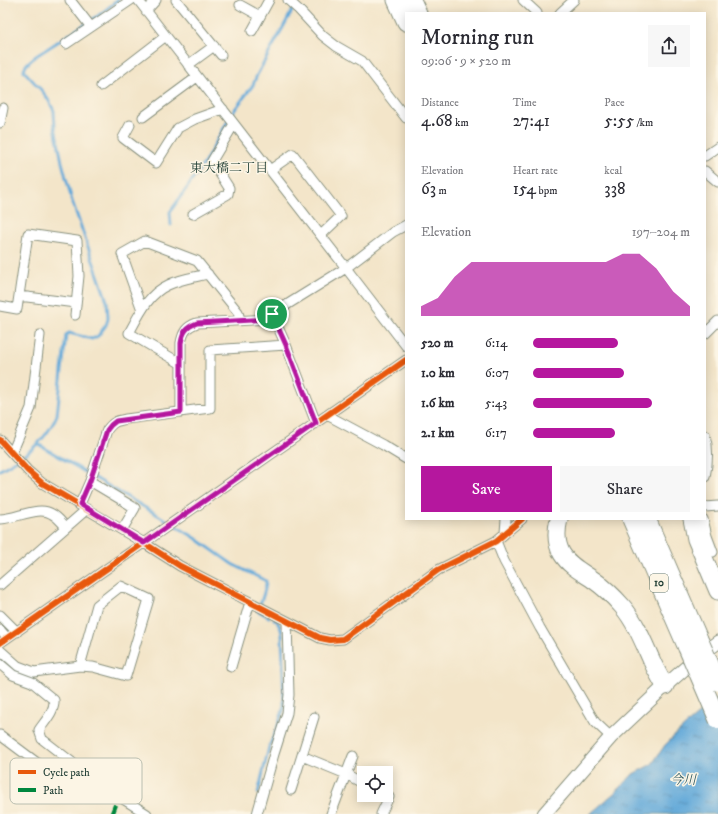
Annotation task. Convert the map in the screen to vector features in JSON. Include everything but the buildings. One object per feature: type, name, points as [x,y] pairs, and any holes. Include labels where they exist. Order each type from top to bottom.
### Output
[{"type":"highway","points":[[396,0],[405,20]]},
{"type":"highway","points":[[412,0],[418,12]]},
{"type":"highway","points":[[559,520],[557,541],[563,556],[568,562],[607,590],[623,607],[633,621],[651,661],[665,686]]},
{"type":"highway","name":"10","points":[[632,520],[693,643],[718,682]]},
{"type":"highway","name":"10","points":[[647,520],[693,643],[718,720]]},
{"type":"highway","points":[[692,520],[696,539],[718,591]]},
{"type":"street","points":[[70,0],[91,27]]},
{"type":"street","points":[[66,44],[131,0]]},
{"type":"street","points":[[138,0],[405,345]]},
{"type":"street","points":[[146,11],[156,0]]},
{"type":"street","points":[[176,0],[221,55]]},
{"type":"street","points":[[252,31],[269,0]]},
{"type":"street","points":[[288,0],[323,36],[336,46],[362,61],[405,117]]},
{"type":"street","points":[[523,0],[537,12]]},
{"type":"street","points":[[561,12],[574,0]]},
{"type":"street","points":[[240,5],[260,16]]},
{"type":"street","points":[[101,86],[166,36]]},
{"type":"street","points":[[188,65],[214,46]]},
{"type":"street","points":[[143,117],[197,77]]},
{"type":"street","points":[[0,123],[3,108]]},
{"type":"street","points":[[130,124],[123,138],[156,163],[178,128],[195,119],[223,109]]},
{"type":"street","points":[[193,214],[228,194],[229,188],[212,161],[234,124]]},
{"type":"street","points":[[706,155],[718,147]]},
{"type":"street","points":[[270,170],[293,154],[341,216],[321,235]]},
{"type":"street","points":[[706,172],[718,182]]},
{"type":"street","points":[[181,412],[181,343],[185,331],[190,326],[197,323],[269,319],[272,314],[346,268],[405,225]]},
{"type":"street","points":[[0,306],[17,309],[28,234],[77,241],[79,276],[75,315]]},
{"type":"street","points":[[142,310],[122,254],[145,241],[196,260],[238,312],[240,320]]},
{"type":"street","points":[[180,364],[129,333],[151,296],[160,289],[180,280],[208,274]]},
{"type":"street","points":[[19,296],[76,303]]},
{"type":"street","points":[[272,314],[286,345],[316,423]]},
{"type":"street","points":[[706,333],[718,321]]},
{"type":"street","points":[[12,454],[30,408],[40,334]]},
{"type":"street","points":[[0,585],[66,527],[83,507],[107,430],[111,425],[116,421],[121,420],[210,408],[210,350],[286,345]]},
{"type":"street","points":[[0,630],[4,640],[405,361]]},
{"type":"street","points":[[327,415],[405,458]]},
{"type":"street","points":[[706,440],[708,451],[706,472]]},
{"type":"street","points":[[0,441],[28,472],[42,483],[180,566],[320,638],[330,640],[343,639],[438,570],[496,541],[521,520]]},
{"type":"street","points":[[90,481],[135,508],[122,530]]},
{"type":"street","points":[[706,507],[718,506]]},
{"type":"street","points":[[0,519],[41,510],[51,513],[57,517],[66,527]]},
{"type":"street","points":[[505,533],[506,520]]},
{"type":"street","points":[[703,520],[713,552]]},
{"type":"street","points":[[496,541],[504,560],[540,628],[595,722],[611,738]]},
{"type":"street","points":[[0,650],[18,666],[34,672],[80,666],[93,667],[126,676],[150,599],[121,586],[97,605],[80,666]]},
{"type":"street","points":[[231,667],[250,602]]},
{"type":"street","points":[[0,614],[16,632]]},
{"type":"street","points":[[258,814],[287,713],[289,695],[287,621]]},
{"type":"street","points":[[544,814],[611,738],[665,686],[699,656],[718,642]]},
{"type":"street","points":[[0,664],[13,675],[32,682],[54,700],[55,705],[53,709],[39,730],[42,739],[67,758]]},
{"type":"street","points":[[291,790],[314,717]]},
{"type":"street","points":[[0,735],[31,758]]},
{"type":"street","points":[[302,756],[357,780]]},
{"type":"street","points":[[331,814],[353,756]]},
{"type":"street","points":[[381,814],[387,802]]},
{"type":"street","points":[[131,804],[147,814]]},
{"type":"water","name":"今川","points":[[718,698],[718,814],[590,814],[620,788],[633,774],[652,764],[665,745]]},
{"type":"waterway","points":[[0,470],[26,454],[41,441],[57,415],[66,335],[69,333],[92,339],[98,336],[106,325],[108,319],[107,301],[72,201],[62,162],[55,127],[54,111],[43,92],[24,71],[24,69],[36,56],[99,15],[118,0]]},
{"type":"waterway","points":[[171,225],[170,212],[205,162],[233,112],[253,85],[298,0]]},
{"type":"waterway","points":[[38,444],[194,537],[232,564],[266,581],[258,611],[269,617]]},
{"type":"waterway","points":[[258,793],[269,747],[284,708],[282,635],[281,629],[277,621],[274,619]]},
{"type":"marked path","points":[[112,814],[116,804]]},
{"type":"cycle path","points":[[0,643],[405,361]]},
{"type":"cycle path","points":[[0,440],[28,471],[42,483],[180,566],[320,638],[330,640],[343,639],[438,570],[496,541],[521,520]]},
{"type":"district","name":"東大橋二丁目","points":[[229,168]]},
{"type":"route","points":[[272,314],[286,345],[316,423],[144,543],[80,504],[90,481],[107,430],[111,425],[116,421],[126,419],[181,412],[181,343],[185,331],[190,326],[197,323],[269,319],[272,314]]}]
